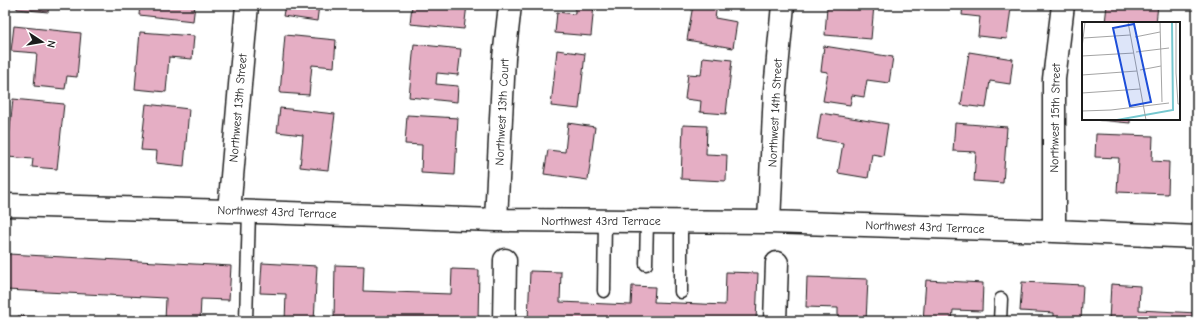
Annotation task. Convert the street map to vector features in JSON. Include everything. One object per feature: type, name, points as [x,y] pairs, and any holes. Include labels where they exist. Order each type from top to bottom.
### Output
[{"type":"street","name":"Northwest 13th Street","points":[[239,211],[246,5]]},
{"type":"street","name":"Northwest 13th Court","points":[[496,220],[504,58],[510,5]]},
{"type":"street","name":"Northwest 14th Street","points":[[769,222],[775,90],[783,5]]},
{"type":"street","name":"Northwest 15th Street","points":[[1054,230],[1054,79],[1063,5]]},
{"type":"street","name":"Northwest 43rd Terrace","points":[[5,205],[496,220],[769,222],[1054,230],[1197,237]]},
{"type":"street","points":[[504,321],[505,260]]},
{"type":"street","points":[[775,321],[777,263]]},
{"type":"lane","points":[[239,211],[246,321]]},
{"type":"lane","points":[[604,291],[605,221]]},
{"type":"lane","points":[[646,264],[647,221]]},
{"type":"lane","points":[[681,221],[681,292]]},
{"type":"lane","points":[[1000,321],[1001,299]]},
{"type":"building","points":[[17,5],[49,5],[48,12],[17,9]]},
{"type":"building","points":[[140,5],[195,5],[193,21],[139,15]]},
{"type":"building","points":[[285,5],[319,5],[317,21],[283,16]]},
{"type":"building","points":[[412,5],[467,5],[464,29],[410,24]]},
{"type":"building","points":[[575,5],[594,5],[591,36],[555,33],[557,12],[575,14]]},
{"type":"building","points":[[693,5],[717,5],[715,18],[737,22],[733,48],[687,40]]},
{"type":"building","points":[[849,5],[874,5],[871,39],[825,35],[827,7],[848,9]]},
{"type":"building","points":[[963,5],[1018,5],[1018,9],[1011,8],[1007,39],[978,36],[980,17],[962,15]]},
{"type":"building","points":[[1107,5],[1158,5],[1156,22],[1105,22]]},
{"type":"building","points":[[14,26],[81,33],[77,77],[67,76],[65,89],[34,86],[37,53],[11,51]]},
{"type":"building","points":[[140,32],[194,36],[192,59],[169,57],[166,92],[135,89]]},
{"type":"building","points":[[285,35],[336,40],[334,67],[312,65],[309,95],[280,93]]},
{"type":"building","points":[[414,44],[461,49],[458,75],[437,73],[436,84],[458,86],[457,102],[409,97]]},
{"type":"building","points":[[824,46],[893,57],[889,83],[867,80],[864,97],[852,95],[850,105],[823,101],[828,72],[821,71]]},
{"type":"building","points":[[557,50],[585,54],[579,109],[551,106]]},
{"type":"building","points":[[969,52],[1013,59],[1010,84],[990,81],[986,108],[961,105]]},
{"type":"building","points":[[703,57],[732,60],[726,114],[700,112],[701,101],[685,99],[688,74],[701,75]]},
{"type":"building","points":[[13,99],[64,104],[57,169],[32,167],[33,159],[7,157]]},
{"type":"building","points":[[146,104],[189,109],[184,166],[156,163],[157,151],[141,150]]},
{"type":"building","points":[[280,108],[335,114],[328,170],[300,167],[303,135],[277,132]]},
{"type":"building","points":[[821,113],[888,124],[883,156],[872,154],[868,178],[838,173],[843,143],[817,139]]},
{"type":"building","points":[[407,115],[458,118],[455,175],[421,173],[422,145],[405,144]]},
{"type":"building","points":[[1099,120],[1130,120],[1130,123]]},
{"type":"building","points":[[568,123],[595,127],[588,180],[544,174],[548,150],[565,152]]},
{"type":"building","points":[[955,123],[1007,127],[1003,183],[974,181],[976,152],[953,151]]},
{"type":"building","points":[[683,125],[707,126],[706,154],[727,155],[726,181],[681,179]]},
{"type":"building","points":[[1096,134],[1153,136],[1152,161],[1169,162],[1168,194],[1117,192],[1119,158],[1095,157]]},
{"type":"building","points":[[8,254],[231,266],[229,300],[201,299],[200,321],[165,321],[166,298],[6,290]]},
{"type":"building","points":[[262,263],[317,266],[314,321],[285,321],[286,294],[260,293]]},
{"type":"building","points":[[335,265],[364,266],[363,291],[451,294],[452,269],[479,270],[478,321],[334,318]]},
{"type":"building","points":[[530,271],[561,272],[560,302],[631,305],[632,286],[655,287],[654,302],[725,305],[726,272],[758,273],[756,321],[528,321]]},
{"type":"building","points":[[807,277],[868,279],[866,321],[838,321],[838,308],[806,307]]},
{"type":"building","points":[[926,280],[983,283],[982,311],[953,310],[952,321],[923,321]]},
{"type":"building","points":[[1022,282],[1083,285],[1081,321],[1054,321],[1054,313],[1020,311]]},
{"type":"building","points":[[1111,284],[1140,286],[1139,310],[1197,313],[1197,321],[1109,321]]},
{"type":"building","points":[[18,316],[52,318],[52,321],[18,321]]}]
